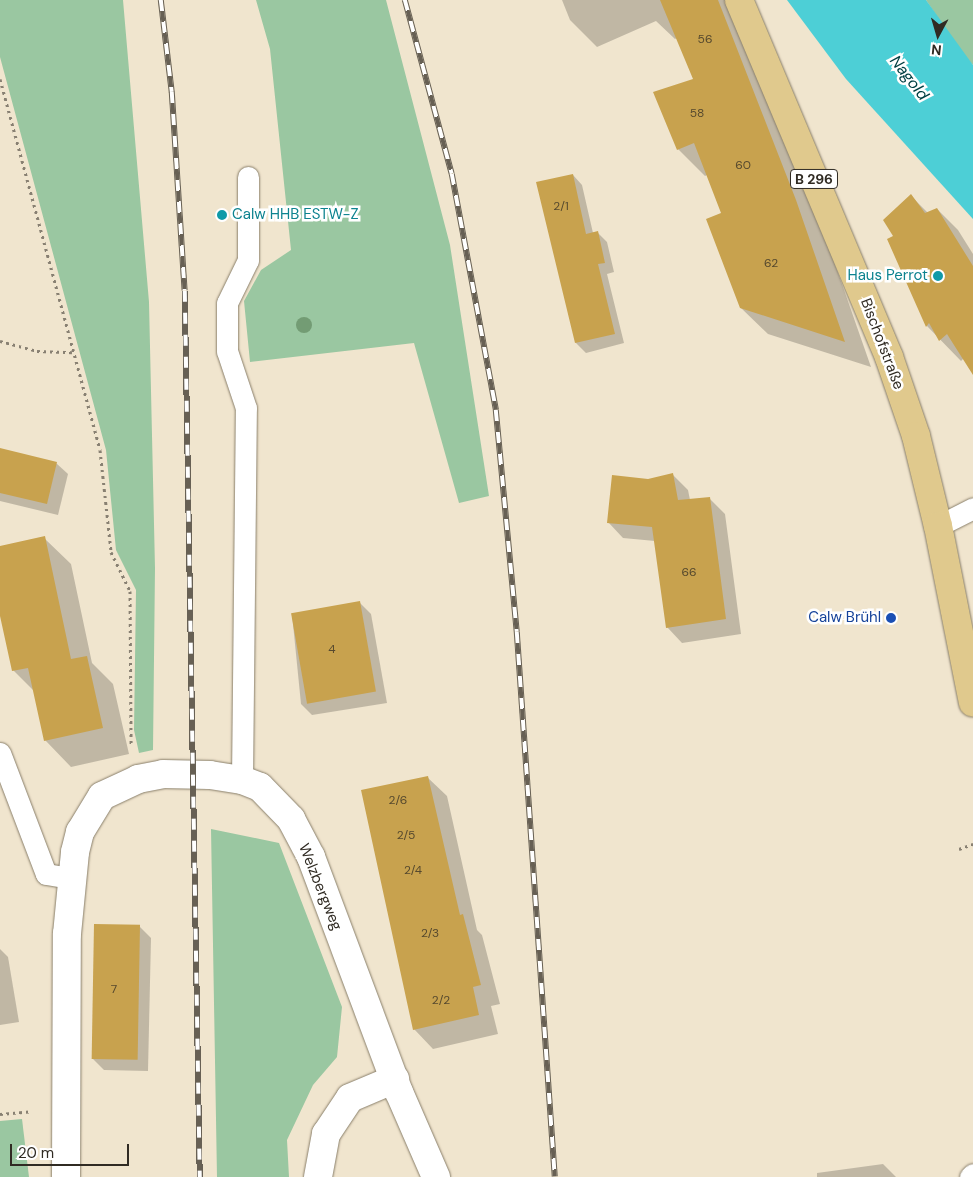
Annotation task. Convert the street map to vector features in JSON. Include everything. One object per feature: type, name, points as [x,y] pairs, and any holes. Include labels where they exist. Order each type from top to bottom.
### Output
[{"type":"main road","name":"Bischofstraße","points":[[739,0],[889,357],[916,436],[938,526],[973,703]]},
{"type":"street","name":"Welzbergweg","points":[[66,1177],[70,878],[80,832],[102,796],[118,786],[163,774],[210,775],[242,780],[260,787],[277,802],[291,819],[311,856],[395,1079],[436,1177]]},
{"type":"street","points":[[318,1177],[326,1134],[350,1098],[395,1079]]},
{"type":"lane","points":[[242,780],[246,408],[227,351],[227,303],[248,260],[248,178]]},
{"type":"lane","points":[[938,526],[973,508]]},
{"type":"lane","points":[[0,752],[46,874],[70,878]]},
{"type":"lane","points":[[970,1177],[973,1174]]},
{"type":"path","points":[[0,79],[72,352],[100,450],[111,552],[130,591],[130,743]]},
{"type":"path","points":[[0,341],[37,351],[72,352]]},
{"type":"path","points":[[959,849],[973,844]]},
{"type":"path","points":[[0,1114],[39,1110]]},
{"type":"green space","points":[[0,0],[123,0],[149,302],[155,568],[153,750],[139,753],[134,730],[136,590],[116,550],[106,450],[0,57]]},
{"type":"green space","points":[[256,0],[386,0],[450,245],[489,496],[459,503],[414,343],[250,362],[244,301],[261,270],[291,250],[270,49]]},
{"type":"green space","points":[[926,0],[973,0],[973,65],[963,55]]},
{"type":"green space","points":[[211,829],[279,843],[342,1007],[337,1057],[313,1085],[287,1140],[289,1177],[217,1177]]},
{"type":"green space","points":[[22,1119],[29,1177],[0,1177],[0,1121]]},
{"type":"water","name":"Nagold","points":[[787,0],[926,0],[973,65],[973,219],[846,79]]},
{"type":"building","points":[[660,0],[718,0],[796,200],[845,342],[740,308],[706,219],[721,213],[694,143],[677,150],[653,92],[693,79]]},
{"type":"building","points":[[573,174],[586,234],[598,231],[605,263],[598,264],[615,334],[575,343],[536,182]]},
{"type":"building","name":"Haus Perrot","points":[[911,194],[925,213],[937,208],[973,266],[973,375],[947,334],[939,341],[929,323],[926,327],[887,239],[893,236],[883,220]]},
{"type":"building","points":[[0,448],[57,462],[47,504],[0,493]]},
{"type":"building","points":[[673,473],[678,500],[710,497],[726,619],[666,628],[652,527],[607,523],[612,475],[648,479]]},
{"type":"building","points":[[45,536],[71,659],[87,656],[103,728],[44,741],[28,668],[12,671],[0,616],[0,546]]},
{"type":"building","points":[[360,601],[376,692],[307,704],[291,613]]},
{"type":"building","points":[[428,776],[460,915],[463,914],[481,985],[473,987],[479,1015],[413,1030],[361,790]]},
{"type":"building","points":[[94,924],[140,925],[138,1060],[92,1059]]},
{"type":"railway","points":[[161,0],[172,92],[185,291],[200,1177]]},
{"type":"railway","points":[[405,0],[452,174],[496,410],[517,632],[555,1177]]},
{"type":"place","name":"Calw HHB ESTW-Z","points":[[222,215]]},
{"type":"place","name":"Haus Perrot","points":[[938,276]]},
{"type":"place","name":"Calw Brühl","points":[[891,618]]}]
